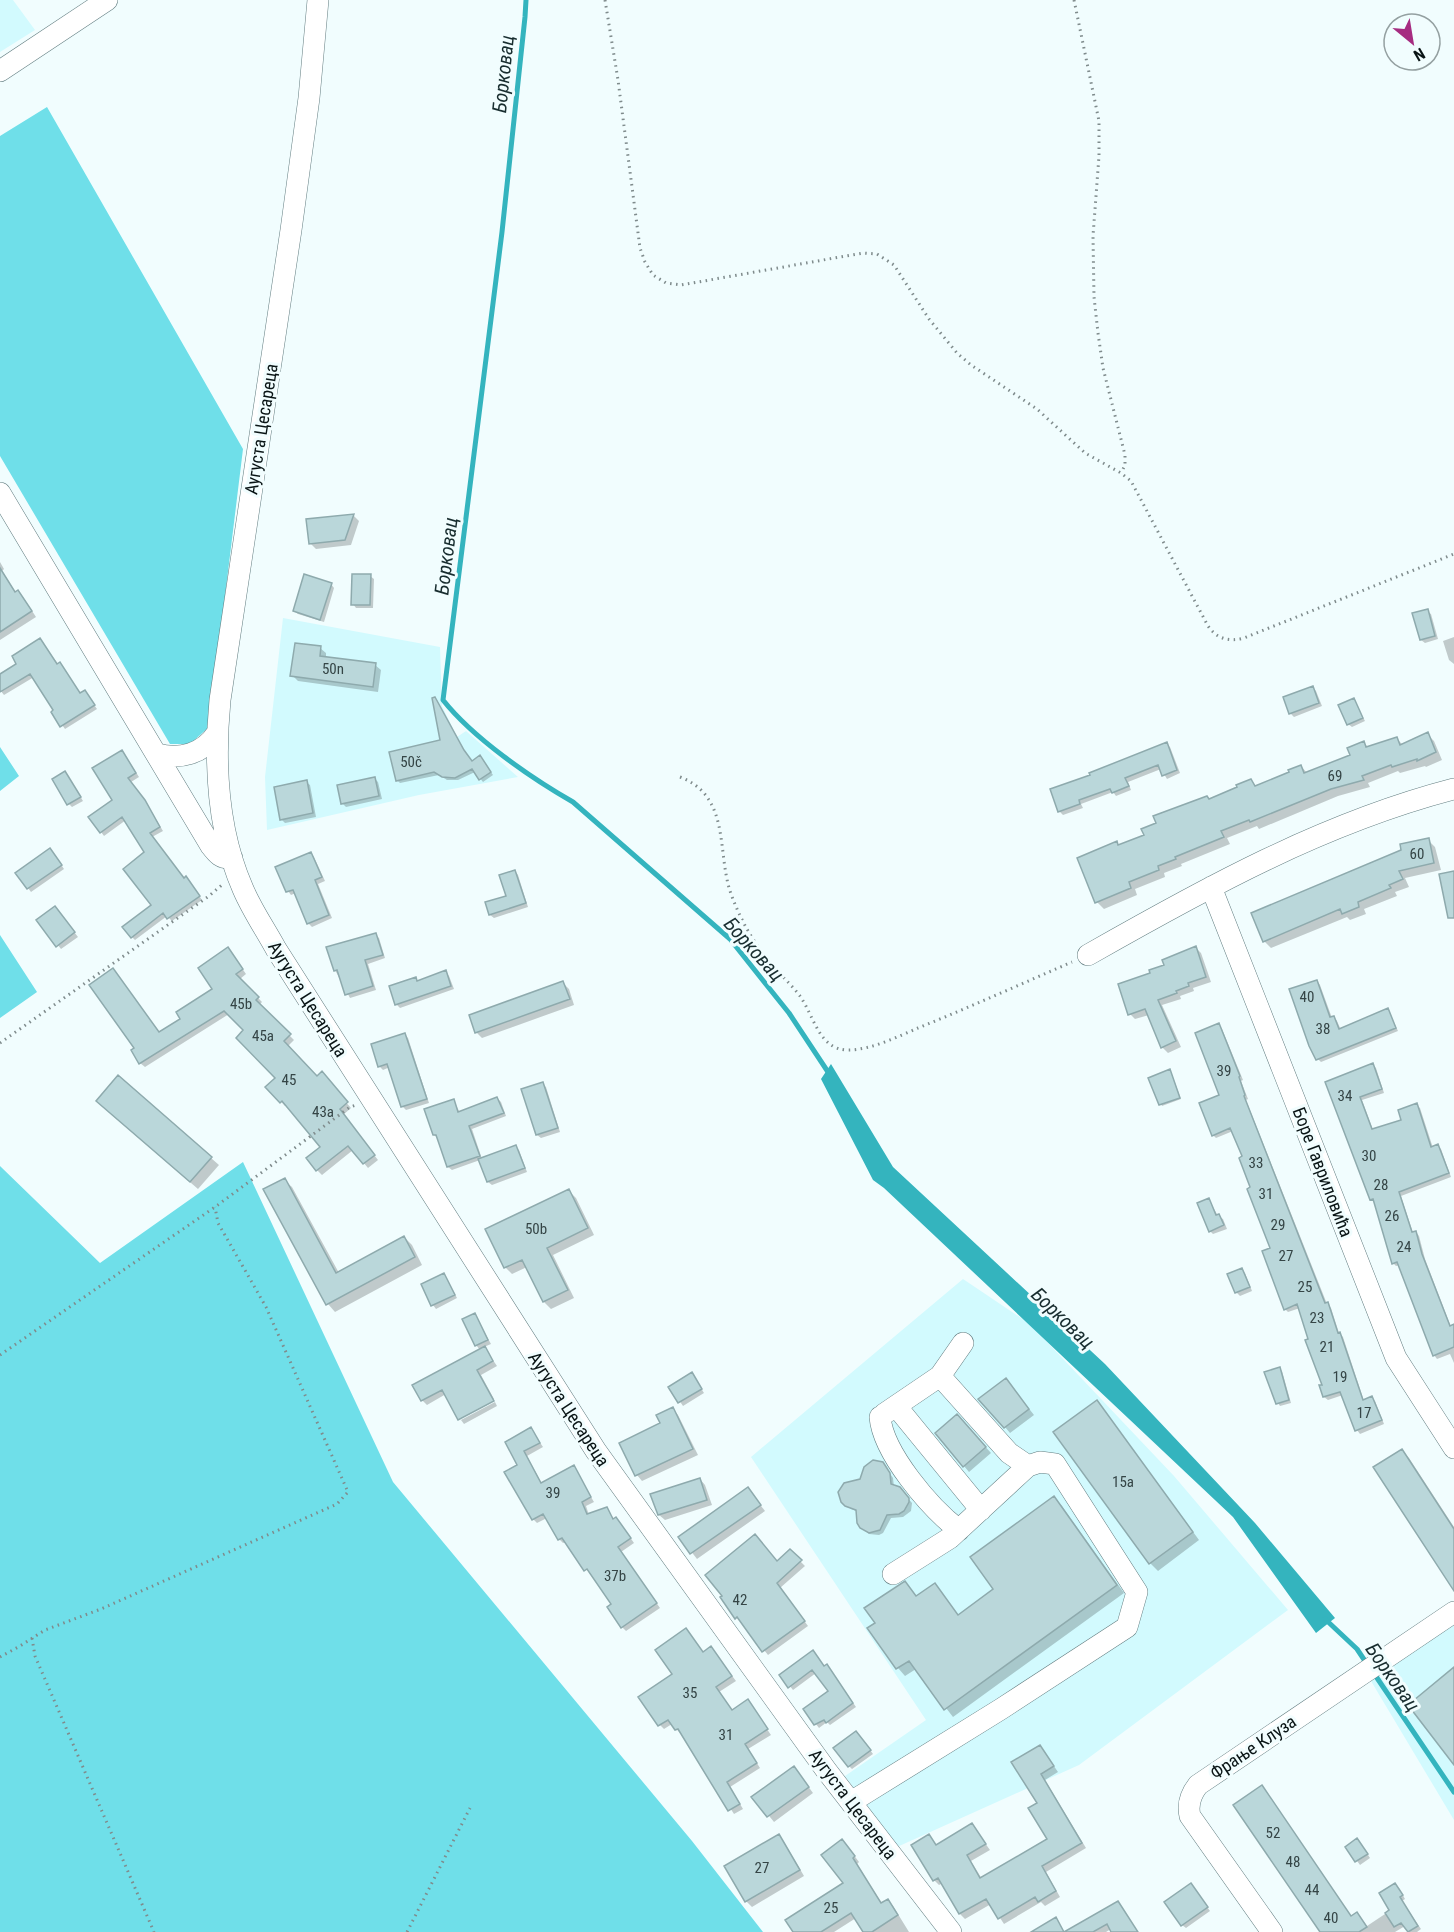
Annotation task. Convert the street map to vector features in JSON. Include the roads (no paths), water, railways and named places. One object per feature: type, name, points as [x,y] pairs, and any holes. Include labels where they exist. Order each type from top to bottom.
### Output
[{"type":"street","points":[[0,71],[107,0]]},
{"type":"street","name":"Аугуста Цесареца","points":[[318,0],[309,98],[291,230],[226,653],[217,734],[220,801],[234,865],[261,924],[584,1434],[664,1548],[851,1803],[951,1932]]},
{"type":"street","points":[[0,493],[211,846],[219,856],[234,865]]},
{"type":"street","points":[[157,754],[175,757],[194,753],[217,734]]},
{"type":"street","points":[[1088,955],[1211,887],[1280,853],[1347,824],[1426,796],[1454,789]]},
{"type":"street","name":"Боре Гавриловића","points":[[1211,887],[1396,1358],[1454,1448]]},
{"type":"street","points":[[882,1415],[940,1376],[963,1343]]},
{"type":"street","points":[[940,1376],[1009,1453],[1028,1466]]},
{"type":"street","points":[[882,1415],[981,1510]]},
{"type":"street","points":[[882,1415],[881,1425],[892,1454],[941,1516],[959,1530]]},
{"type":"street","points":[[851,1803],[1127,1627],[1137,1592],[1056,1464],[1040,1462],[1028,1466],[950,1538],[893,1574]]},
{"type":"street","name":"Фрање Клуза","points":[[1272,1932],[1194,1822],[1189,1811],[1190,1797],[1198,1785],[1454,1612]]},
{"type":"waterway","name":"Борковац","points":[[526,0],[502,232],[443,700],[486,743],[521,769],[573,802],[730,939],[789,1013],[830,1075]]},
{"type":"waterway","name":"Борковац","points":[[1325,1619],[1357,1649],[1367,1664]]},
{"type":"waterway","name":"Борковац","points":[[1373,1672],[1454,1792]]}]
